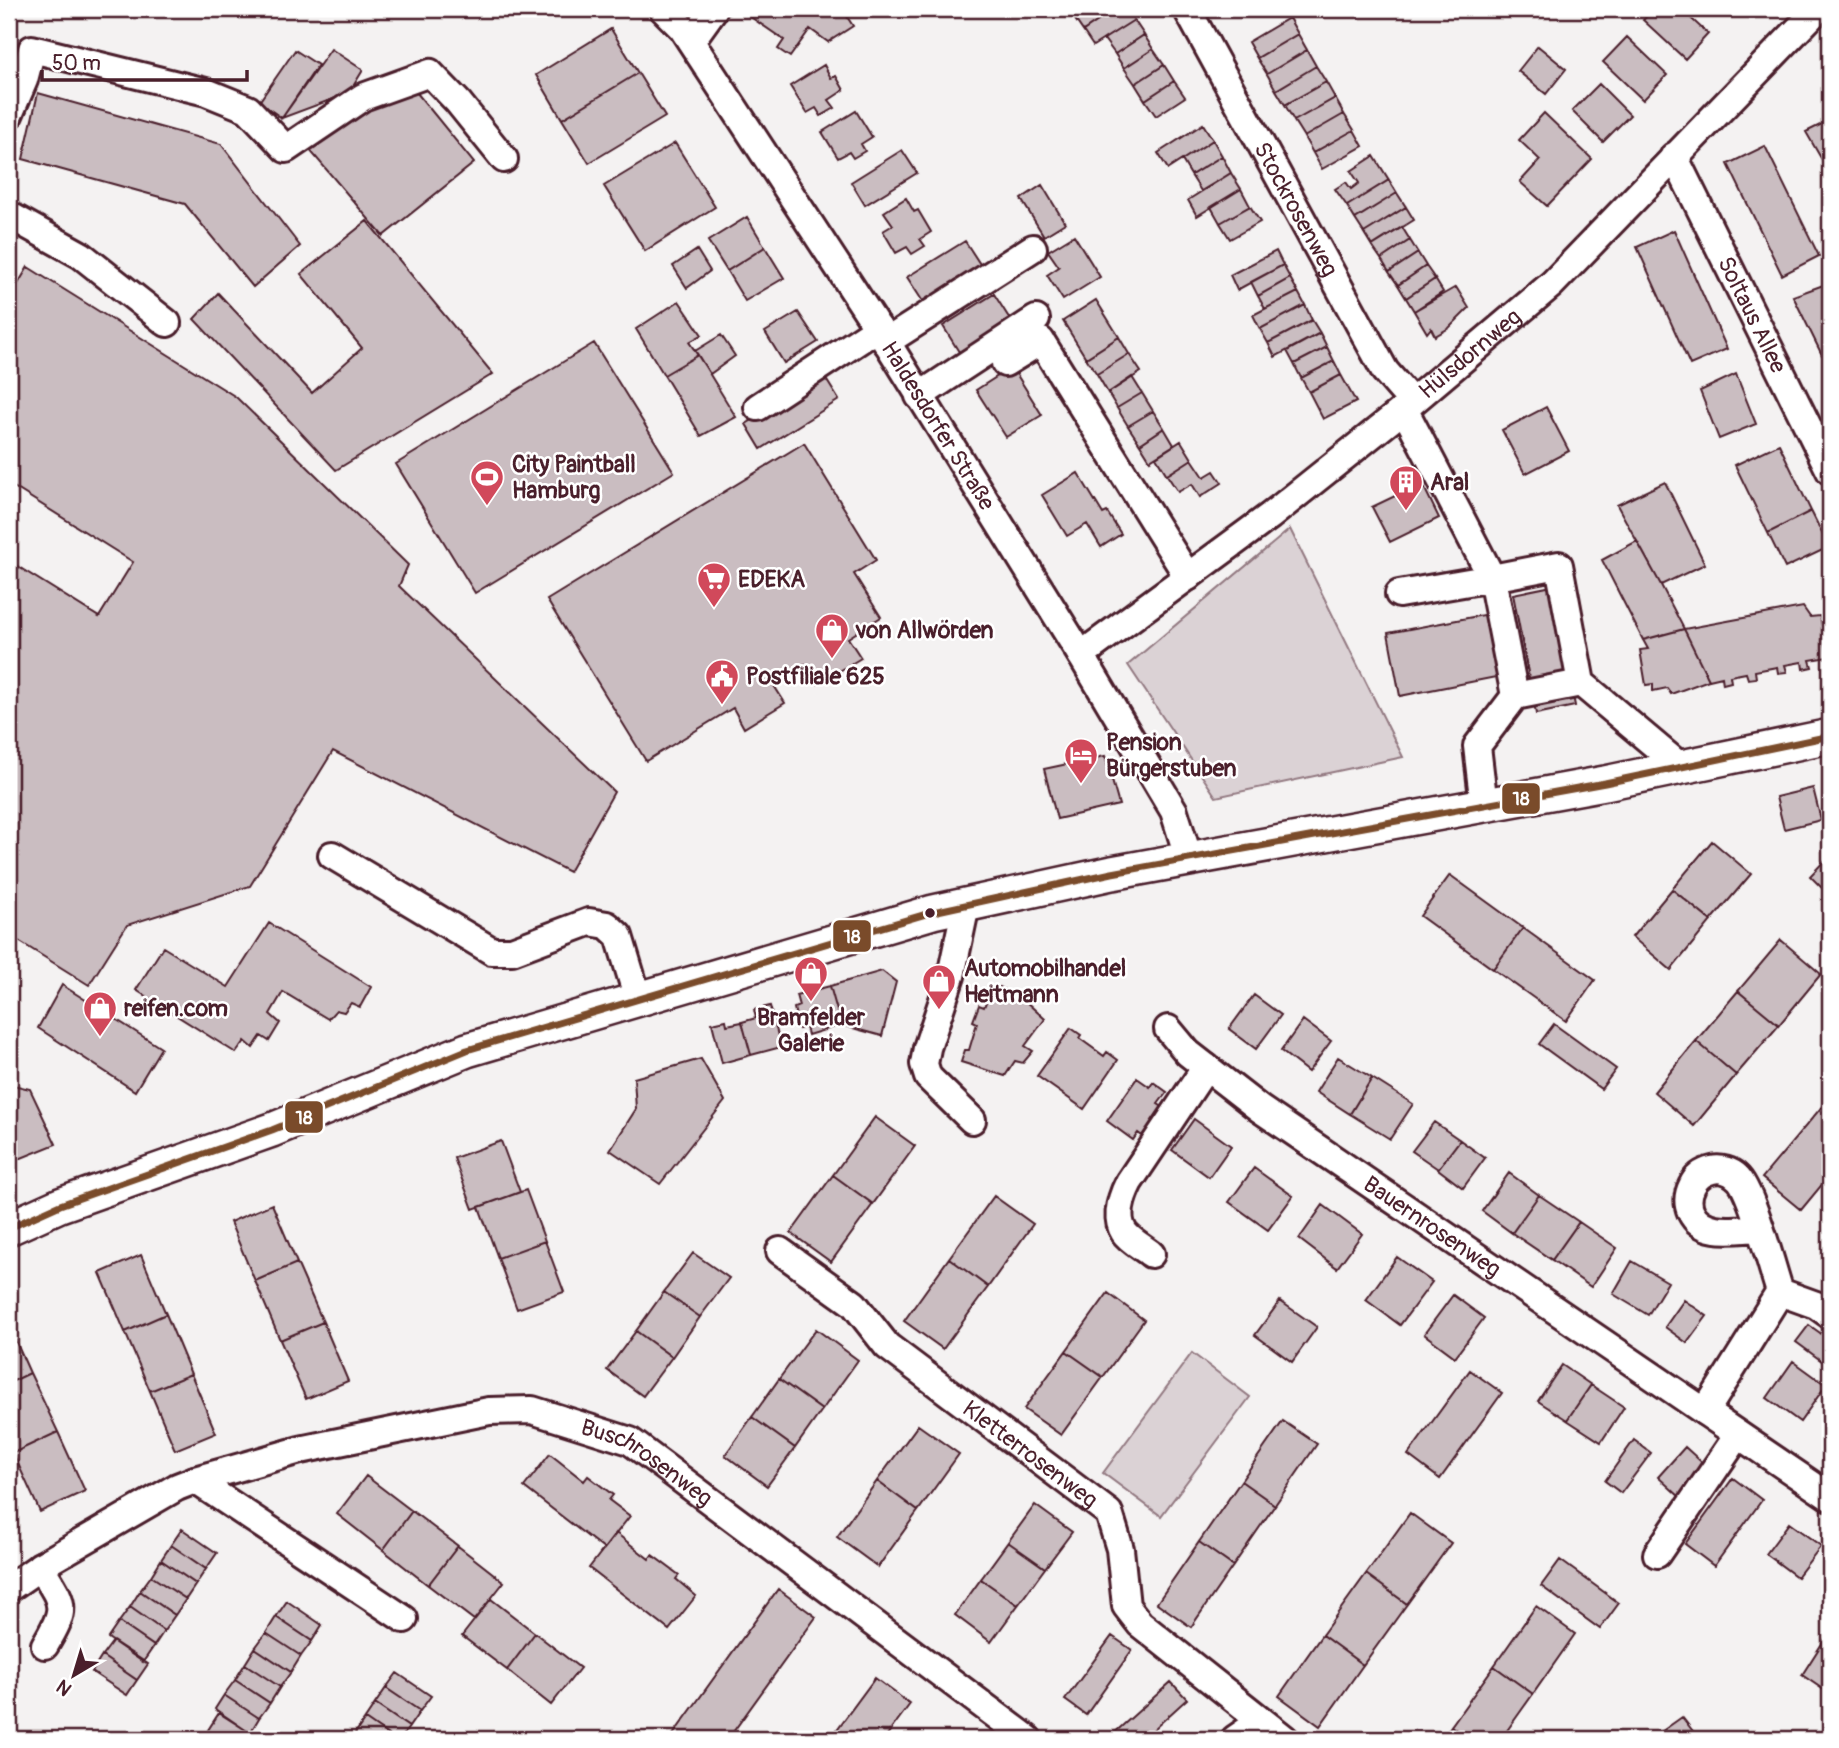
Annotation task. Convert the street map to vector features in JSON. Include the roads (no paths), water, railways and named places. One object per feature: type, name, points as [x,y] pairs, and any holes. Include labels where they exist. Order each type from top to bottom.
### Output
[{"type":"main road","points":[[9,1228],[60,1205],[272,1130],[467,1050],[933,912],[1189,859],[1484,806],[1830,736]]},
{"type":"street","name":"Haldesdorfer Straße","points":[[663,9],[691,41],[882,335],[1081,655],[1174,811],[1189,859]]},
{"type":"street","points":[[691,41],[714,9]]},
{"type":"street","name":"Stockrosenweg","points":[[1187,9],[1385,371],[1408,405],[1492,578],[1515,696]]},
{"type":"street","name":"Hülsdornweg","points":[[1081,655],[1270,516],[1552,284],[1818,9]]},
{"type":"street","points":[[9,116],[24,80],[20,45],[206,92],[248,108],[286,149],[363,97],[430,73],[458,102],[504,159]]},
{"type":"street","name":"Soltaus Allee","points":[[1674,156],[1829,466]]},
{"type":"street","points":[[9,215],[81,255],[167,323]]},
{"type":"street","points":[[758,407],[1033,248]]},
{"type":"street","points":[[919,396],[1036,319]]},
{"type":"street","points":[[1005,363],[1041,341],[1188,577]]},
{"type":"street","points":[[1399,594],[1559,565],[1581,683],[1681,767]]},
{"type":"street","points":[[1484,806],[1477,746],[1515,696],[1581,683]]},
{"type":"street","points":[[332,855],[492,951],[512,951],[589,922],[607,925],[619,936],[638,999]]},
{"type":"street","points":[[966,905],[951,976],[924,1064],[928,1077],[972,1120]]},
{"type":"street","name":"Bauernrosenweg","points":[[1168,1029],[1188,1053],[1261,1109],[1830,1497]]},
{"type":"street","points":[[1151,1254],[1124,1232],[1119,1208],[1122,1197],[1129,1182],[1206,1067]]},
{"type":"street","points":[[1759,1228],[1780,1292]]},
{"type":"street","name":"Kletterrosenweg","points":[[780,1251],[854,1304],[887,1346],[1109,1513],[1120,1549],[1126,1606],[1140,1624],[1285,1739]]},
{"type":"street","points":[[1705,1412],[1780,1292]]},
{"type":"street","points":[[1780,1292],[1816,1305],[1830,1315]]},
{"type":"street","name":"Buschrosenweg","points":[[9,1588],[40,1566],[177,1487],[195,1480],[300,1450],[489,1411],[532,1410],[629,1441],[1028,1739]]},
{"type":"street","points":[[1657,1554],[1738,1436]]},
{"type":"street","points":[[195,1480],[404,1619]]},
{"type":"street","points":[[40,1566],[62,1605],[61,1616],[45,1645]]},
{"type":"street","points":[[1236,1739],[1261,1721]]},
{"type":"place","name":"City Paintball Hamburg","points":[[487,507]]},
{"type":"place","name":"Aral","points":[[1406,512]]},
{"type":"place","name":"EDEKA","points":[[714,609]]},
{"type":"place","name":"von Allwörden","points":[[832,660]]},
{"type":"place","name":"Postfiliale 625","points":[[722,706]]},
{"type":"place","name":"Pension Bürgerstuben","points":[[1081,785]]},
{"type":"place","name":"Bramfelder Galerie","points":[[811,1003]]},
{"type":"place","name":"Automobilhandel Heitmann","points":[[939,1011]]},
{"type":"place","name":"reifen.com","points":[[100,1038]]}]
